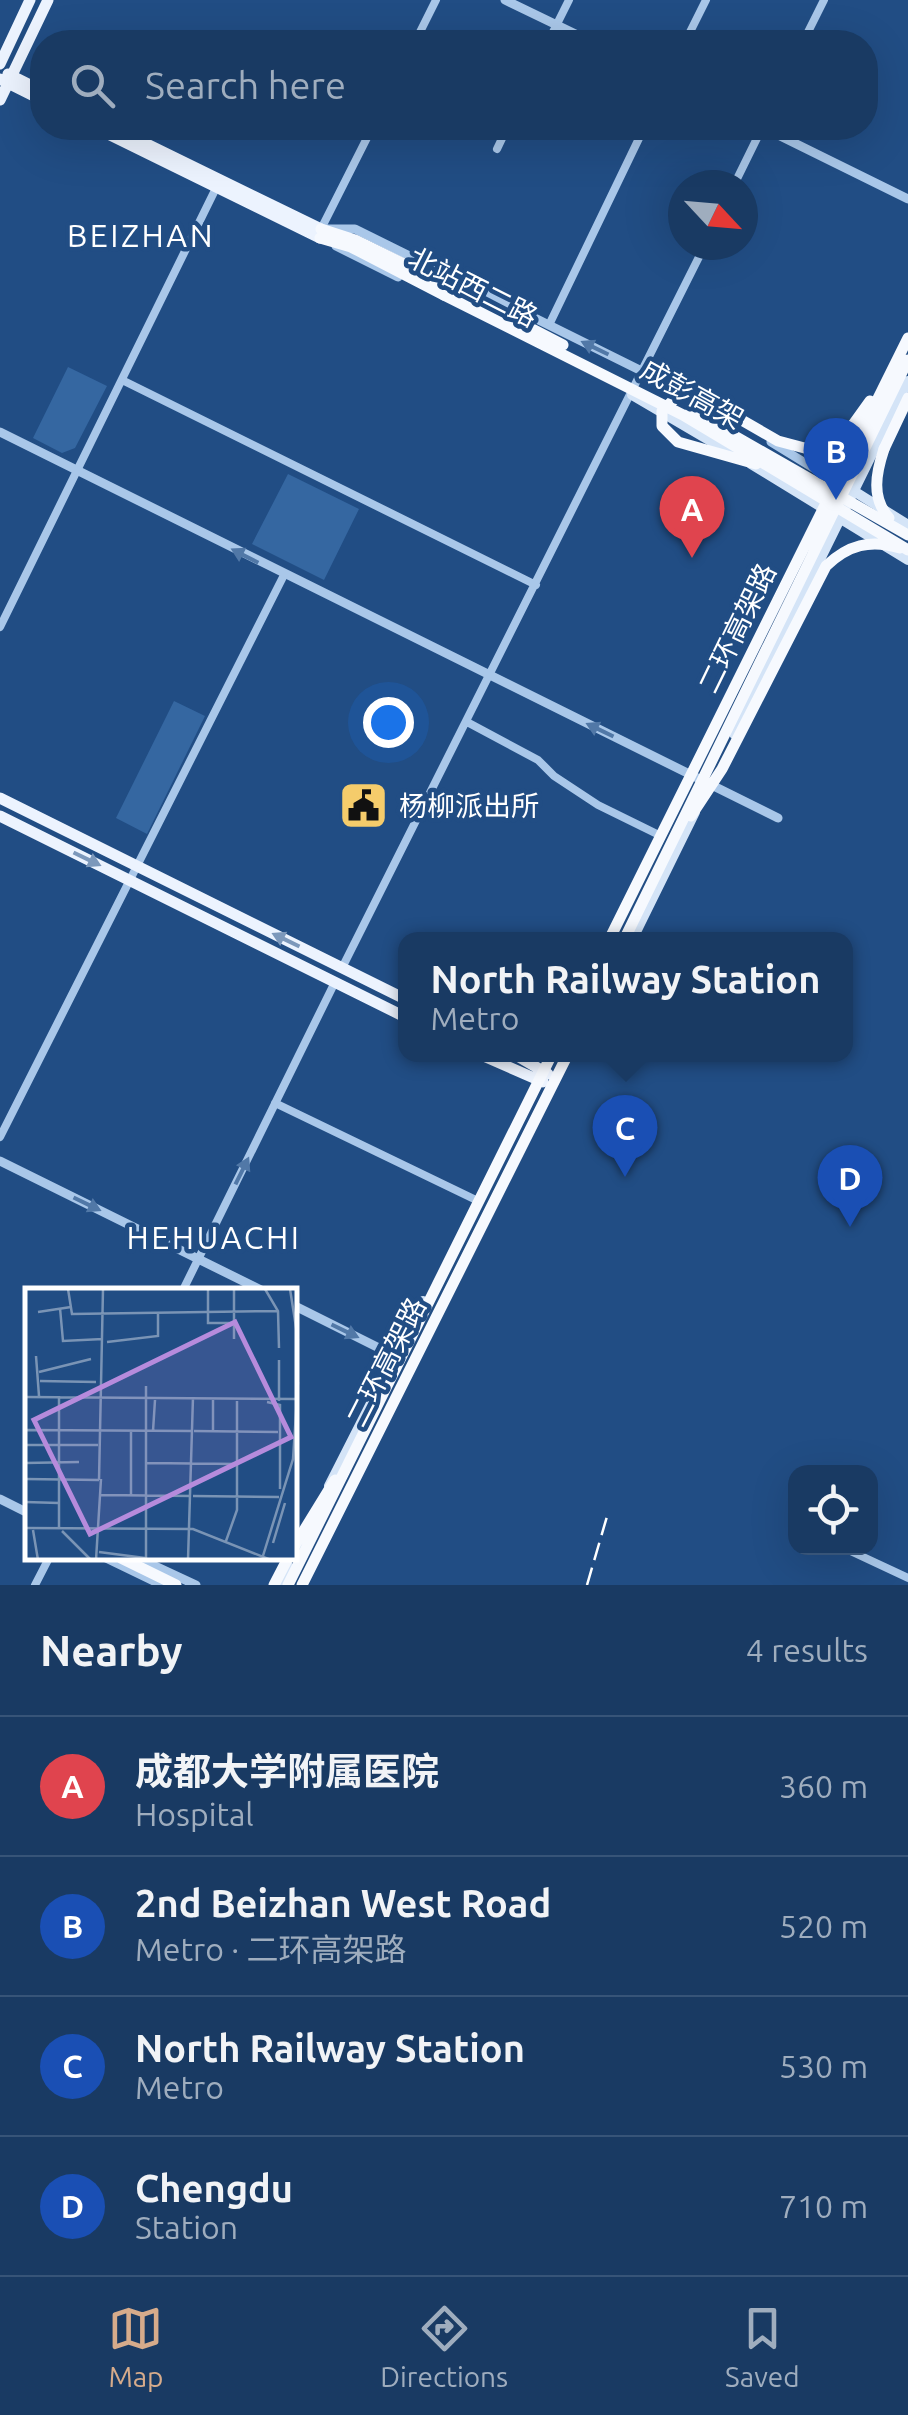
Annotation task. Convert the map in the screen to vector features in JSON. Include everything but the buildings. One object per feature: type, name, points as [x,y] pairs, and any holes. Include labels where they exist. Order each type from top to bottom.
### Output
[{"type":"highway","points":[[320,234],[446,290]]},
{"type":"highway","name":"成彭高架","points":[[446,290],[683,415],[908,550]]},
{"type":"highway","name":"成彭高架","points":[[446,290],[688,409],[908,535]]},
{"type":"highway","points":[[780,472],[678,442],[662,426],[662,411],[670,399],[692,392],[778,441],[812,450],[847,433],[905,344]]},
{"type":"highway","name":"二环高架路","points":[[631,932],[905,344]]},
{"type":"highway","name":"二环高架路","points":[[611,932],[905,344]]},
{"type":"highway","points":[[908,398],[880,460],[876,491],[880,508],[908,535]]},
{"type":"highway","points":[[664,857],[722,769],[826,566],[857,545],[908,550]]},
{"type":"highway","name":"二环高架路","points":[[298,1554],[345,1470],[545,1062]]},
{"type":"highway","name":"二环高架路","points":[[305,1585],[567,1062]]},
{"type":"highway","points":[[298,1540],[326,1489],[345,1470]]},
{"type":"highway","points":[[125,1560],[176,1585]]},
{"type":"highway","points":[[281,1585],[291,1560]]},
{"type":"highway","name":"二环高架路","points":[[281,1585],[295,1560]]},
{"type":"main road","points":[[0,100],[4,74],[30,0]]},
{"type":"main road","points":[[30,30],[48,0]]},
{"type":"main road","points":[[4,74],[30,30]]},
{"type":"main road","points":[[4,74],[30,86]]},
{"type":"main road","points":[[4,74],[30,92]]},
{"type":"main road","name":"北站西二路","points":[[122,140],[320,234]]},
{"type":"main road","name":"北站西二路","points":[[136,140],[218,184]]},
{"type":"main road","points":[[611,932],[833,480],[905,344]]},
{"type":"main road","points":[[632,932],[710,784],[908,381]]},
{"type":"main road","name":"北站西二路","points":[[632,395],[821,504],[908,560]]},
{"type":"main road","points":[[833,480],[908,524]]},
{"type":"main road","points":[[0,798],[398,996]]},
{"type":"main road","points":[[0,816],[398,1014]]},
{"type":"main road","points":[[495,1062],[534,1082],[559,1084]]},
{"type":"main road","points":[[529,1062],[559,1084]]},
{"type":"main road","points":[[298,1545],[544,1062]]},
{"type":"main road","points":[[305,1585],[568,1062]]},
{"type":"street","points":[[421,30],[436,0]]},
{"type":"street","points":[[505,0],[567,30]]},
{"type":"street","points":[[554,30],[569,0]]},
{"type":"street","points":[[692,30],[706,0]]},
{"type":"street","points":[[810,30],[824,0]]},
{"type":"street","points":[[320,234],[366,140]]},
{"type":"street","points":[[497,149],[501,140]]},
{"type":"street","points":[[548,325],[638,140]]},
{"type":"street","points":[[742,170],[757,140]]},
{"type":"street","points":[[788,140],[908,198]]},
{"type":"street","points":[[0,627],[218,184]]},
{"type":"street","name":"北站西二路","points":[[320,234],[356,229],[644,371],[833,480]]},
{"type":"street","name":"北站西二路","points":[[320,234],[632,395]]},
{"type":"street","points":[[342,968],[698,260]]},
{"type":"street","points":[[122,380],[536,584]]},
{"type":"street","points":[[0,432],[778,818]]},
{"type":"street","points":[[0,1137],[284,576]]},
{"type":"street","points":[[466,722],[538,760],[584,796],[657,834]]},
{"type":"street","points":[[184,1288],[335,982]]},
{"type":"street","points":[[276,1102],[474,1199]]},
{"type":"street","points":[[0,1161],[258,1288]]},
{"type":"street","points":[[298,1307],[396,1356]]},
{"type":"street","points":[[0,1500],[25,1512]]},
{"type":"street","points":[[860,1555],[907,1575]]},
{"type":"street","points":[[35,1585],[47,1560]]},
{"type":"street","points":[[110,1560],[162,1585]]},
{"type":"street","points":[[142,1560],[196,1585]]},
{"type":"shaded area","points":[[68,367],[107,386],[75,448],[62,453],[33,438]]},
{"type":"shaded area","points":[[288,474],[359,509],[324,580],[252,544]]},
{"type":"shaded area","points":[[174,701],[205,716],[147,834],[116,818]]},
{"type":"railway","points":[[587,1585],[608,1513]]},
{"type":"place","name":"2nd Beizhan West Road","points":[[836,500]]},
{"type":"place","name":"成都大学附属医院","points":[[692,558]]},
{"type":"place","name":"杨柳派出所","points":[[364,806]]},
{"type":"place","name":"North Railway Station","points":[[625,1177]]},
{"type":"place","name":"Chengdu","points":[[850,1227]]},
{"type":"district","name":"BEIZHAN","points":[[141,236]]},
{"type":"district","name":"HEHUACHI","points":[[214,1238]]}]
